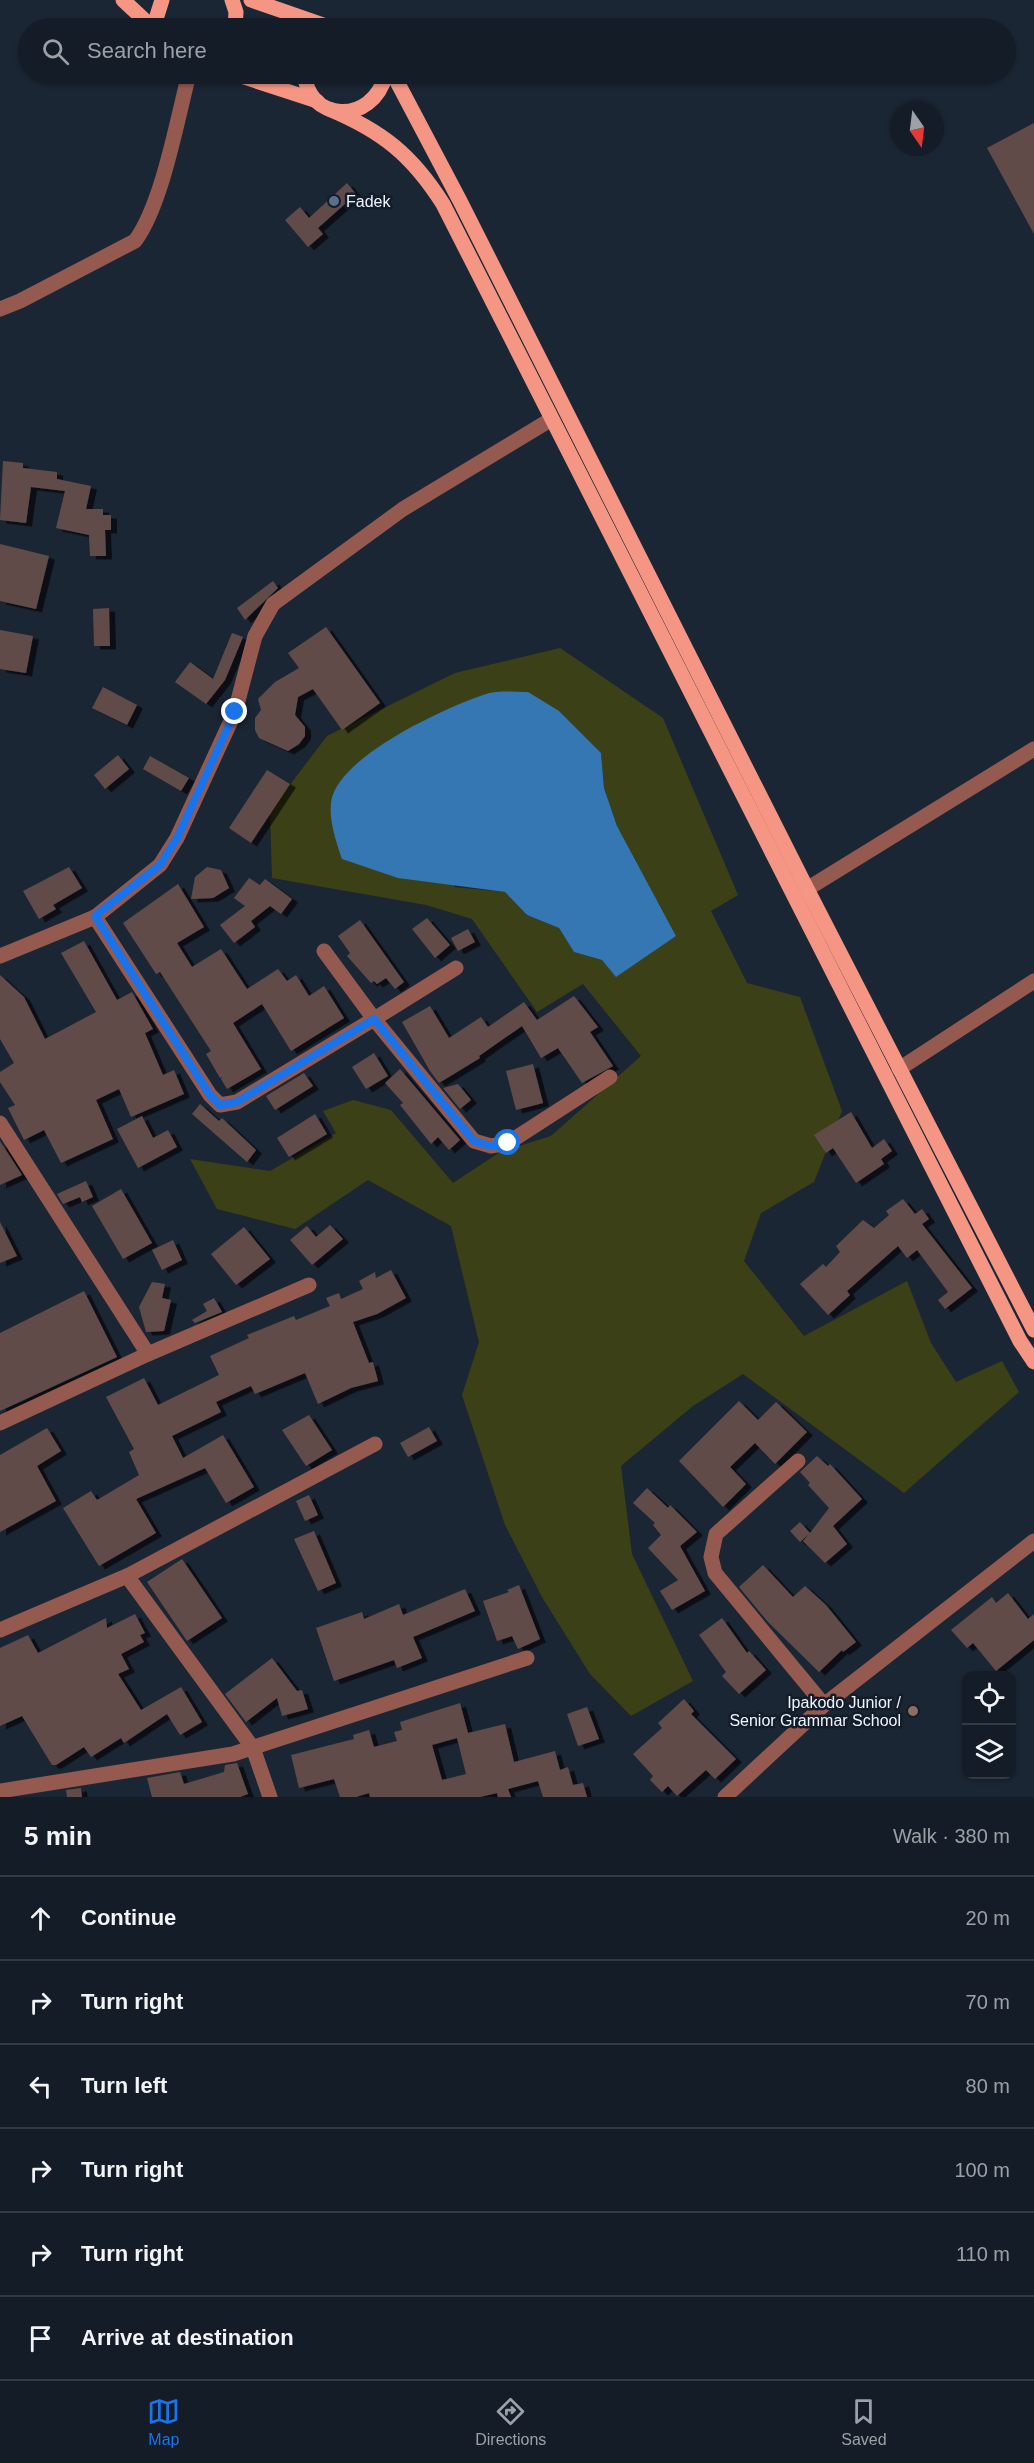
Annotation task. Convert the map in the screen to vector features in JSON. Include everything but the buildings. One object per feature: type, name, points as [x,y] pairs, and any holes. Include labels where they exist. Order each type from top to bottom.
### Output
[{"type":"main road","points":[[123,0],[144,18]]},
{"type":"main road","points":[[156,18],[162,0]]},
{"type":"main road","points":[[232,0],[236,18]]},
{"type":"main road","points":[[251,0],[303,18]]},
{"type":"main road","points":[[263,84],[344,112],[360,110],[373,101],[383,84]]},
{"type":"main road","points":[[308,84],[309,90],[323,105],[366,124],[386,137],[424,174],[442,204],[1020,1341],[1034,1362]]},
{"type":"main road","points":[[398,84],[449,180],[807,890],[1034,1330]]},
{"type":"street","points":[[0,309],[20,301],[135,241],[147,226],[153,208],[186,84]]},
{"type":"street","points":[[0,956],[95,916],[160,865],[177,838],[235,712],[255,636],[273,604],[403,509],[550,420]]},
{"type":"street","points":[[807,890],[1034,749]]},
{"type":"street","points":[[95,916],[210,1095],[220,1105],[237,1102],[456,968]]},
{"type":"street","points":[[324,951],[374,1019],[474,1141],[491,1146],[508,1143],[610,1077]]},
{"type":"street","points":[[899,1069],[1034,981]]},
{"type":"street","points":[[0,1123],[148,1354]]},
{"type":"street","points":[[0,1423],[148,1354],[309,1285]]},
{"type":"street","points":[[0,1630],[128,1576],[375,1444]]},
{"type":"street","points":[[798,1461],[716,1534],[711,1557],[715,1573],[824,1706]]},
{"type":"street","points":[[725,1797],[824,1706],[1034,1540]]},
{"type":"street","points":[[128,1576],[254,1748],[270,1797]]},
{"type":"street","points":[[0,1791],[254,1748],[527,1658]]},
{"type":"green space","points":[[560,648],[663,718],[738,895],[711,911],[747,983],[800,997],[842,1111],[814,1182],[761,1213],[744,1261],[804,1336],[907,1281],[931,1343],[956,1382],[1002,1361],[1019,1392],[904,1493],[743,1374],[693,1406],[621,1466],[632,1554],[693,1681],[631,1716],[590,1674],[542,1597],[505,1525],[462,1395],[479,1342],[451,1226],[368,1180],[295,1229],[217,1209],[190,1159],[270,1171],[336,1133],[323,1111],[353,1100],[391,1110],[453,1183],[500,1152],[551,1136],[641,1056],[583,984],[537,1012],[472,919],[426,905],[272,878],[270,811],[327,736],[455,673]],"holes":[[[559,711],[601,753],[604,788],[617,826],[676,936],[616,976],[602,960],[574,952],[559,928],[527,915],[505,892],[454,887]]]},
{"type":"water","points":[[528,692],[559,711],[601,753],[604,788],[617,826],[676,936],[616,977],[602,960],[574,952],[559,928],[527,915],[505,892],[398,878],[342,859],[337,844],[331,817],[334,792],[359,761],[401,733],[447,709],[486,694]]},
{"type":"place","name":"Fadek","points":[[334,201]]},
{"type":"place","name":"Ipakodo Junior / Senior Grammar School","points":[[913,1711]]},
{"type":"route","points":[[235,712],[177,838],[160,865],[95,916],[210,1095],[220,1105],[237,1102],[374,1019],[474,1141],[491,1146],[508,1143]]}]
